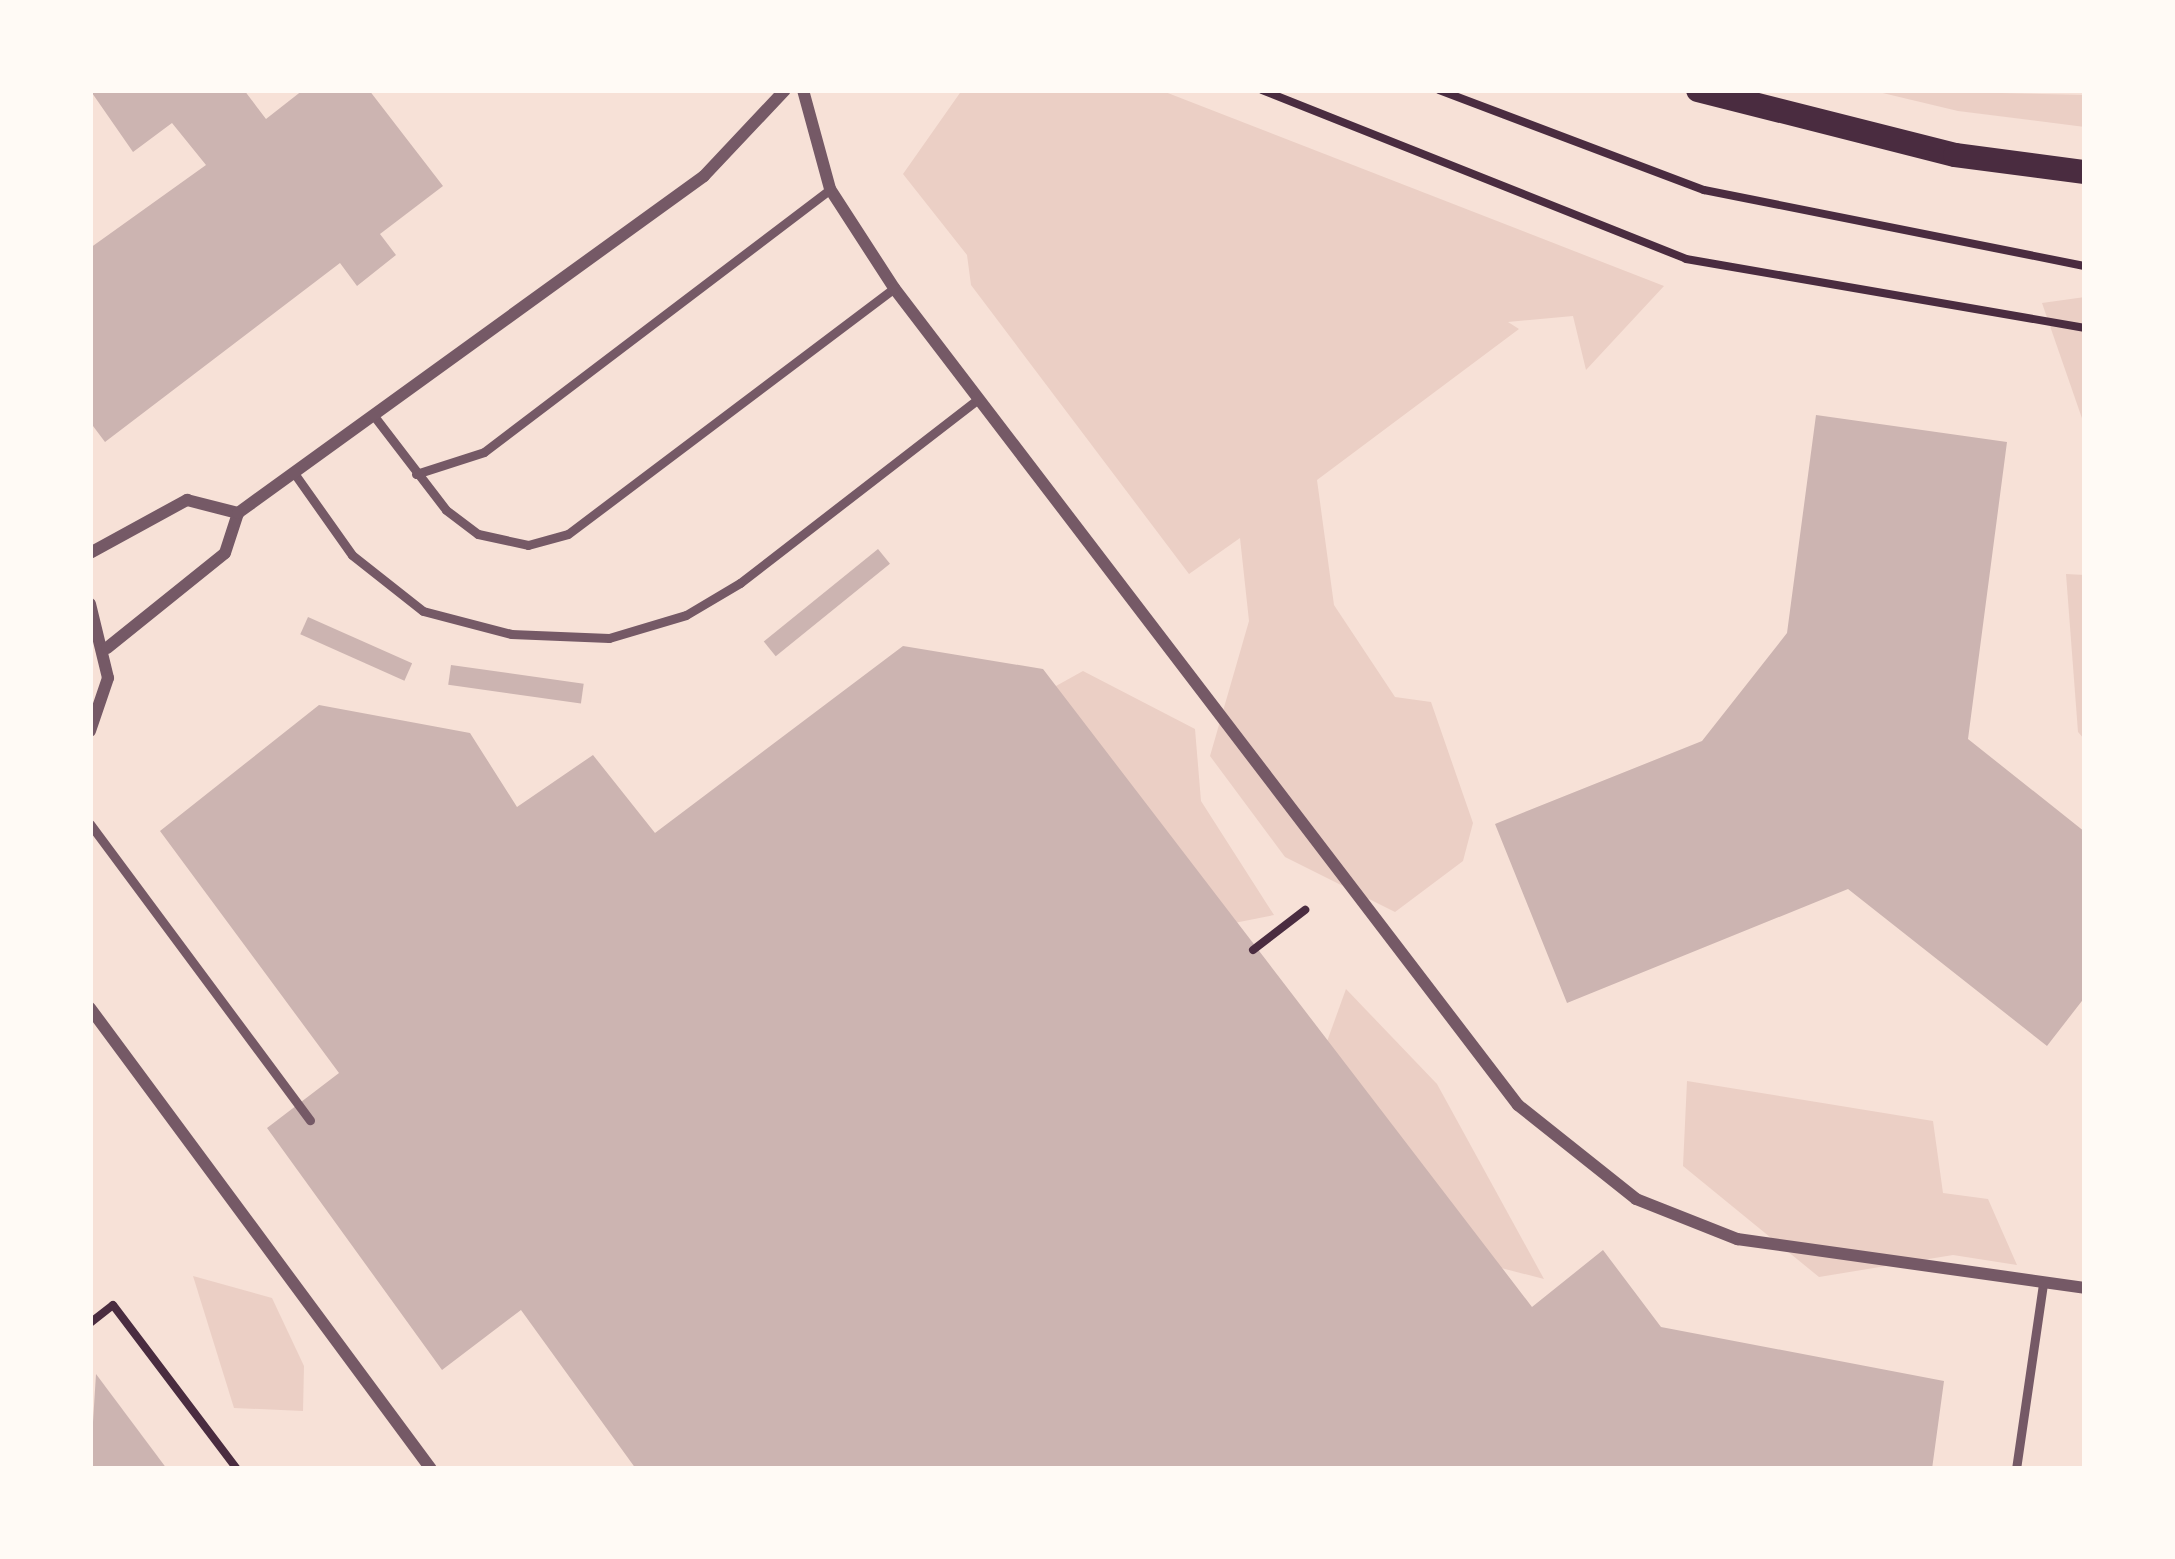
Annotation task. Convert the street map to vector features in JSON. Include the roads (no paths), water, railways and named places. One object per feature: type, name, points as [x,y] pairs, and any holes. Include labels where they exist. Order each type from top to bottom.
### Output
[{"type":"main road","points":[[1698,90],[1954,155],[2085,172]]},
{"type":"street","points":[[107,648],[225,553],[238,513],[704,176],[785,90]]},
{"type":"street","points":[[803,90],[830,189],[894,288],[1519,1105],[1636,1199],[1737,1239],[2085,1288]]},
{"type":"street","points":[[90,553],[187,500],[238,513]]},
{"type":"street","points":[[90,604],[107,648],[90,731]]},
{"type":"street","points":[[90,1008],[431,1469]]},
{"type":"lane","points":[[416,473],[484,452],[830,189]]},
{"type":"lane","points":[[374,416],[416,473],[478,534],[528,544],[568,534],[894,288]]},
{"type":"lane","points":[[295,473],[352,555],[423,611],[511,634],[609,638],[686,615],[740,583],[979,398]]},
{"type":"lane","points":[[90,824],[310,1120]]},
{"type":"lane","points":[[2016,1469],[2043,1283]]}]
